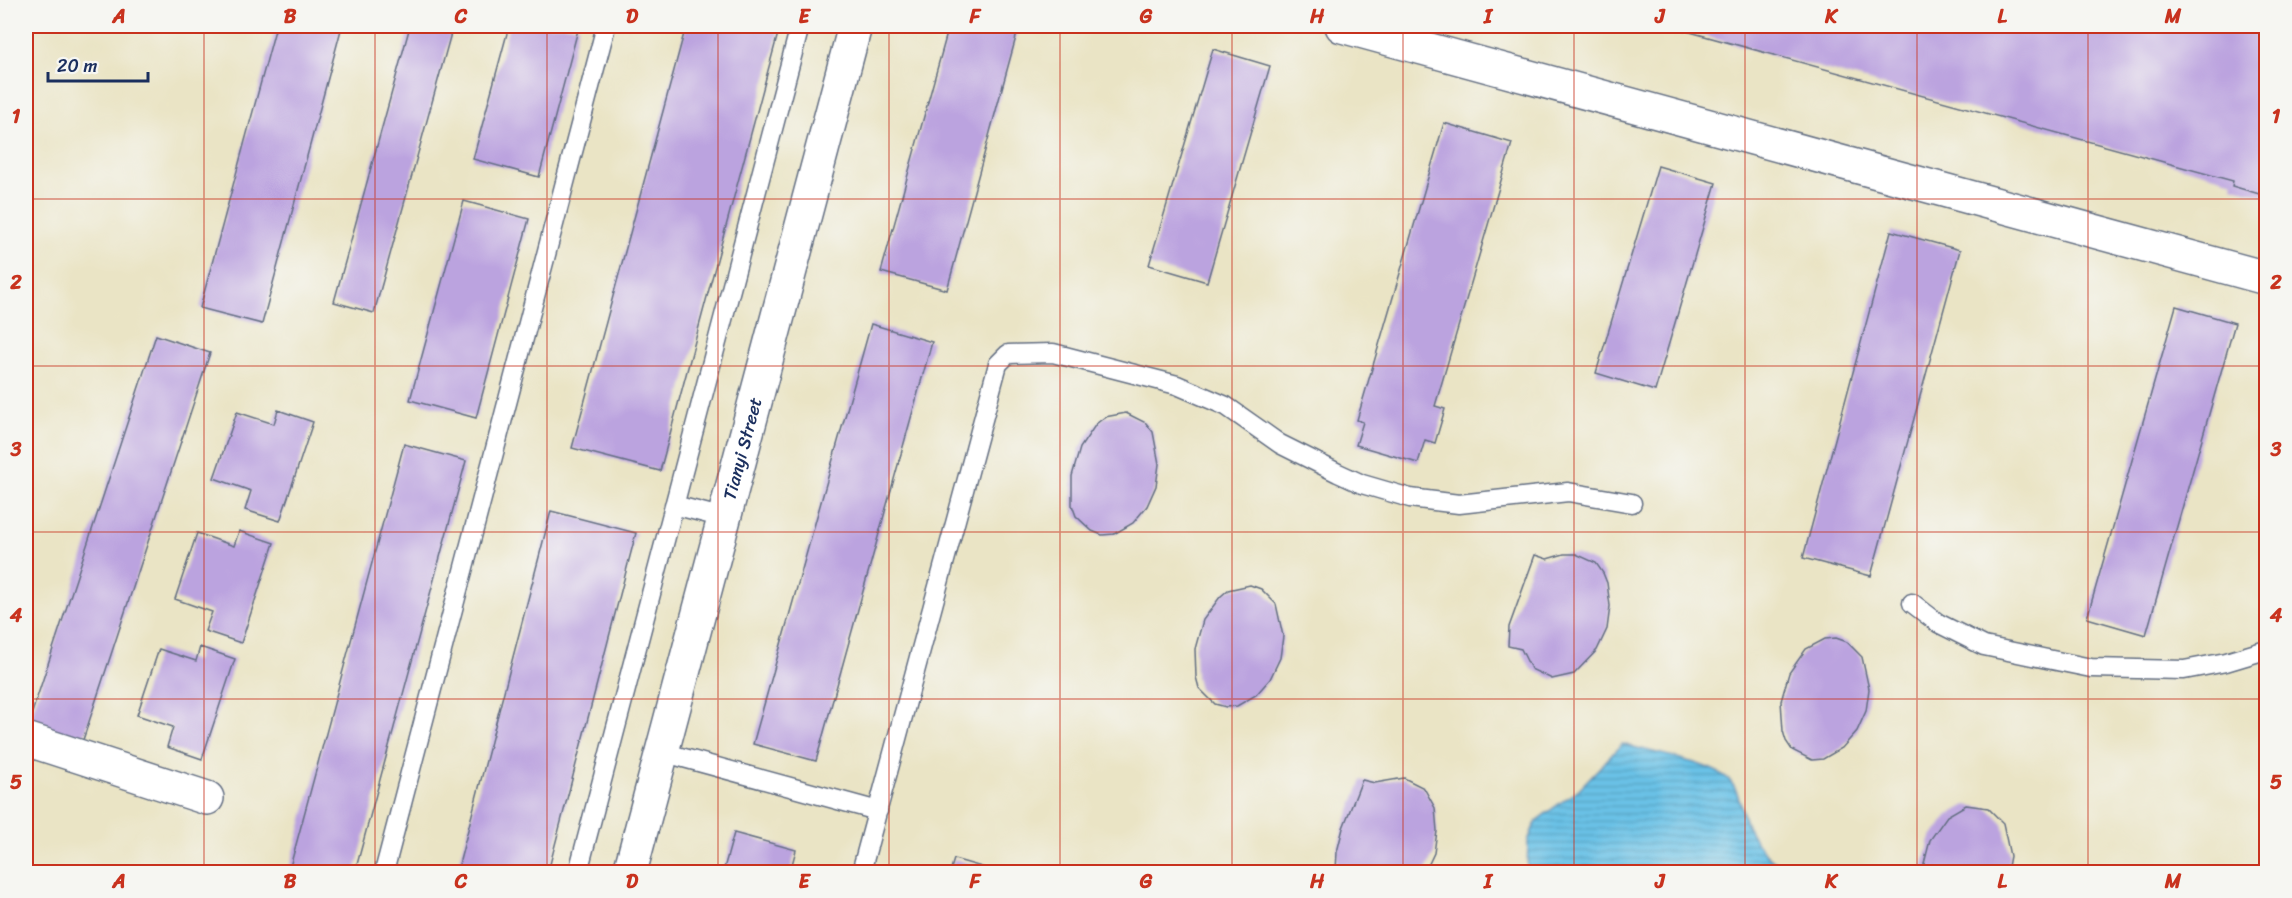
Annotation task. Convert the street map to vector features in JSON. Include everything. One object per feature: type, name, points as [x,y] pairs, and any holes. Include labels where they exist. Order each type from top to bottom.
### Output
[{"type":"street","name":"Tianyi Street","points":[[630,873],[855,26]]},
{"type":"street","points":[[1342,26],[2266,278]]},
{"type":"street","points":[[26,739],[207,798]]},
{"type":"lane","points":[[384,873],[606,26]]},
{"type":"lane","points":[[578,873],[800,26]]},
{"type":"lane","points":[[861,873],[998,364],[1008,354],[1053,353],[1177,385],[1226,406],[1280,444],[1338,473],[1362,484],[1410,498],[1459,504],[1568,492],[1632,503]]},
{"type":"lane","points":[[674,505],[724,518]]},
{"type":"lane","points":[[1912,603],[1938,623],[1984,646],[2091,668],[2184,670],[2226,662],[2266,650]]},
{"type":"lane","points":[[662,752],[878,811]]},
{"type":"water","points":[[1622,744],[1678,758],[1720,773],[1728,779],[1740,801],[1747,826],[1760,848],[1791,872],[1527,872],[1528,841],[1536,821],[1579,789]]},
{"type":"building","points":[[276,26],[342,26],[262,324],[200,308]]},
{"type":"building","points":[[410,26],[453,26],[374,313],[334,302]]},
{"type":"building","points":[[509,26],[579,26],[539,177],[473,159]]},
{"type":"building","points":[[686,26],[780,26],[660,471],[572,448]]},
{"type":"building","points":[[949,26],[1019,26],[947,290],[881,272]]},
{"type":"building","points":[[1668,26],[2266,26],[2266,196],[2232,186],[2233,181]]},
{"type":"building","points":[[1213,49],[1270,66],[1207,282],[1149,265]]},
{"type":"building","points":[[1444,123],[1512,143],[1435,406],[1445,409],[1435,443],[1425,440],[1418,463],[1356,445],[1363,422],[1357,420]]},
{"type":"building","points":[[1658,166],[1716,183],[1655,391],[1596,373]]},
{"type":"building","points":[[464,201],[529,219],[476,418],[410,400]]},
{"type":"building","points":[[1891,231],[1960,250],[1871,576],[1803,558]]},
{"type":"building","points":[[2176,306],[2235,323],[2146,635],[2087,618]]},
{"type":"building","points":[[871,324],[932,342],[816,761],[753,744]]},
{"type":"building","points":[[156,335],[210,353],[81,746],[27,728]]},
{"type":"building","points":[[278,410],[313,422],[280,521],[245,510],[251,491],[214,478],[237,412],[274,424]]},
{"type":"building","points":[[1126,413],[1146,423],[1153,432],[1159,464],[1156,486],[1147,506],[1133,523],[1114,534],[1102,535],[1092,531],[1076,516],[1072,505],[1072,476],[1080,448],[1096,424],[1105,417]]},
{"type":"building","points":[[404,444],[466,461],[355,872],[311,872],[290,867]]},
{"type":"building","points":[[551,511],[636,533],[548,872],[457,872]]},
{"type":"building","points":[[239,531],[274,543],[241,643],[205,631],[212,612],[175,599],[197,533],[234,546]]},
{"type":"building","points":[[1564,554],[1576,554],[1596,563],[1607,583],[1610,606],[1607,629],[1597,650],[1574,674],[1552,679],[1531,669],[1521,649],[1508,646],[1509,627],[1535,555],[1547,559]]},
{"type":"building","points":[[1250,585],[1261,589],[1276,604],[1283,636],[1280,658],[1270,679],[1256,695],[1237,706],[1226,707],[1215,704],[1199,688],[1196,677],[1195,649],[1203,620],[1220,597],[1228,590]]},
{"type":"building","points":[[1836,638],[1847,642],[1862,657],[1869,689],[1866,711],[1857,731],[1842,748],[1823,759],[1812,760],[1792,750],[1786,741],[1781,701],[1789,673],[1806,649],[1825,639]]},
{"type":"building","points":[[200,647],[235,659],[202,759],[167,747],[173,727],[137,715],[159,649],[196,661]]},
{"type":"building","points":[[1404,778],[1424,788],[1435,808],[1437,831],[1434,853],[1425,872],[1336,870],[1337,852],[1343,828],[1362,780],[1375,783]]},
{"type":"building","points":[[1966,805],[1988,808],[2003,823],[2010,856],[2007,872],[1922,872],[1930,840],[1947,816]]},
{"type":"building","points":[[734,833],[796,850],[790,872],[723,872]]},
{"type":"building","points":[[954,859],[999,872],[950,872]]}]
